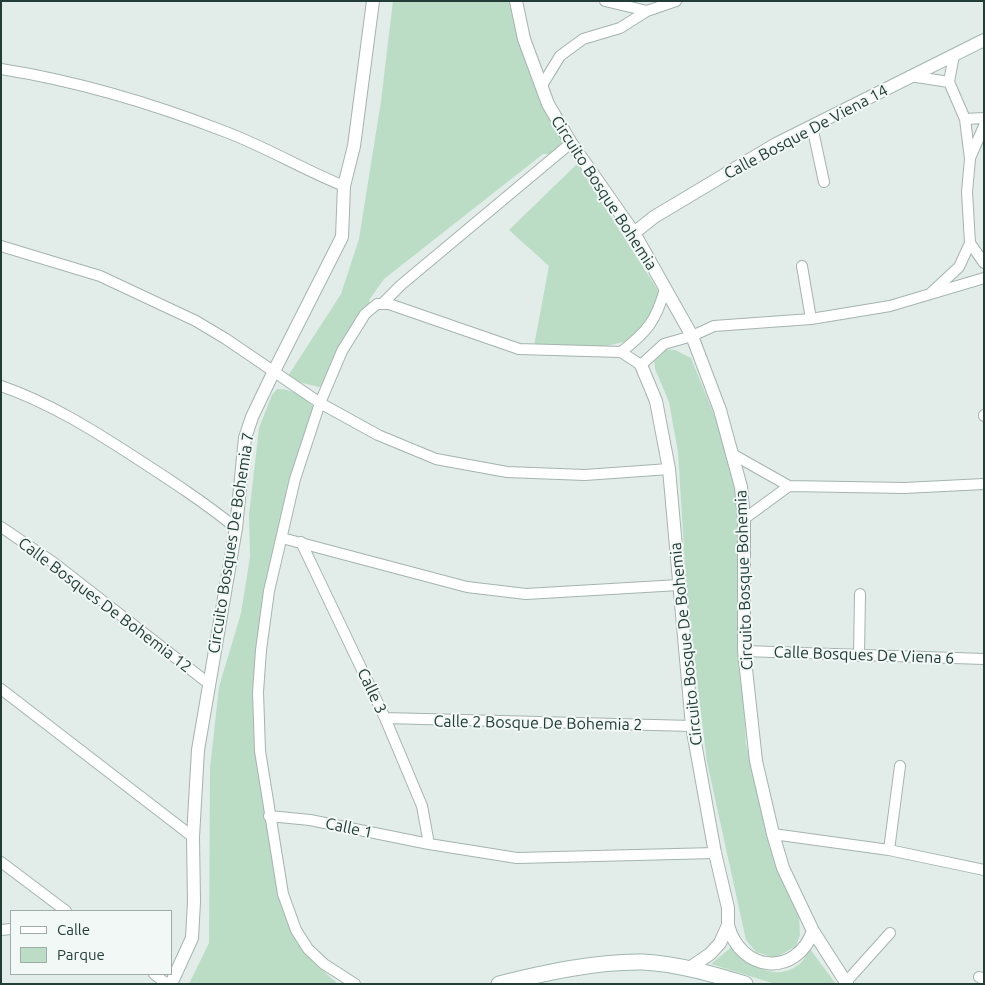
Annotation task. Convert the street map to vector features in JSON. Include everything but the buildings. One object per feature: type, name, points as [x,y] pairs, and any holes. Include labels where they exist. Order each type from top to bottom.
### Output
[{"type":"main road","points":[[499,984],[549,978],[643,962],[688,969],[745,984]]},
{"type":"street","name":"Circuito Bosques De Bohemia 7","points":[[171,984],[192,938],[194,902],[193,837],[198,750],[236,528],[245,438],[274,371],[342,237],[344,186],[354,146],[373,1]]},
{"type":"street","points":[[516,1],[524,39],[541,87]]},
{"type":"street","points":[[605,1],[647,11]]},
{"type":"street","points":[[541,87],[560,56],[583,40],[620,28],[647,11],[676,1]]},
{"type":"street","name":"Calle Bosque De Viena 14","points":[[634,233],[654,217],[776,144],[984,40]]},
{"type":"street","points":[[970,47],[984,50]]},
{"type":"street","points":[[928,295],[959,267],[970,243],[967,192],[970,159],[966,118],[949,82],[954,55]]},
{"type":"street","points":[[1,69],[30,74],[140,102],[227,132],[344,186]]},
{"type":"street","points":[[910,76],[949,82]]},
{"type":"street","name":"Circuito Bosque Bohemia","points":[[541,87],[548,104],[571,143],[634,233],[692,336],[734,455],[741,487],[744,519],[744,651],[756,761],[773,834],[784,868],[813,931],[846,983]]},
{"type":"street","points":[[966,118],[984,118]]},
{"type":"street","points":[[812,126],[824,182]]},
{"type":"street","points":[[970,159],[984,126]]},
{"type":"street","points":[[355,984],[324,964],[308,949],[296,930],[283,894],[260,751],[258,692],[261,650],[269,591],[295,479],[320,403],[338,360],[356,327],[371,307],[382,304],[401,285],[571,143]]},
{"type":"street","points":[[970,243],[984,263]]},
{"type":"street","points":[[1,246],[109,280],[196,321],[320,403],[378,435],[436,459],[507,472],[585,475],[669,468]]},
{"type":"street","points":[[802,266],[811,319]]},
{"type":"street","points":[[382,304],[519,350],[622,352],[641,365],[664,344],[692,336],[706,328],[726,324],[811,319],[890,306],[984,278]]},
{"type":"street","points":[[622,352],[651,326],[660,307],[665,289]]},
{"type":"street","name":"Circuito Bosque De Bohemia","points":[[641,365],[656,401],[669,468],[692,726],[715,853],[728,908],[728,925]]},
{"type":"street","points":[[1,386],[35,398],[98,433],[213,509],[236,528]]},
{"type":"street","points":[[734,455],[789,486],[904,488],[984,484]]},
{"type":"street","points":[[744,519],[789,486]]},
{"type":"street","name":"Calle Bosques De Bohemia 12","points":[[1,527],[54,563],[208,684]]},
{"type":"street","points":[[282,538],[467,587],[526,594],[679,585]]},
{"type":"street","name":"Calle 3","points":[[301,542],[385,718],[422,806],[429,844]]},
{"type":"street","points":[[859,656],[860,594]]},
{"type":"street","name":"Calle Bosques De Viena 6","points":[[744,651],[984,659]]},
{"type":"street","points":[[1,689],[193,837]]},
{"type":"street","name":"Calle 2 Bosque De Bohemia 2","points":[[385,718],[692,726]]},
{"type":"street","points":[[889,850],[900,766]]},
{"type":"street","name":"Calle 1","points":[[269,816],[310,820],[429,844],[517,858],[715,853]]},
{"type":"street","points":[[773,834],[889,850],[984,870]]},
{"type":"street","points":[[1,862],[65,910]]},
{"type":"street","points":[[728,925],[731,938],[739,950],[750,958],[762,963],[776,963],[789,960],[801,952],[809,942],[813,931]]},
{"type":"street","points":[[688,969],[710,954],[720,943],[728,925]]},
{"type":"street","points":[[846,983],[890,933]]},
{"type":"street","points":[[155,975],[167,984]]},
{"type":"green space","points":[[393,1],[513,1],[565,143],[555,154],[543,154],[384,279],[369,300],[371,308],[325,384],[319,387],[294,381],[288,376],[341,294],[359,239],[381,101]]},
{"type":"green space","points":[[577,164],[661,295],[639,338],[603,347],[534,346],[549,266],[509,230]]},
{"type":"green space","points":[[661,349],[675,350],[691,358],[717,422],[741,491],[737,578],[746,744],[779,872],[799,914],[800,935],[796,946],[775,958],[756,952],[746,940],[707,762],[687,597],[678,452],[669,402],[655,369],[654,358]]},
{"type":"green space","points":[[277,389],[294,392],[308,401],[316,410],[270,593],[261,700],[266,804],[299,942],[312,961],[338,984],[189,984],[209,943],[210,768],[219,687],[241,613],[250,557],[249,515],[259,428],[272,395]]},
{"type":"green space","points":[[734,945],[739,953],[754,965],[771,972],[789,970],[798,965],[810,949],[836,984],[775,984],[711,964]]}]
